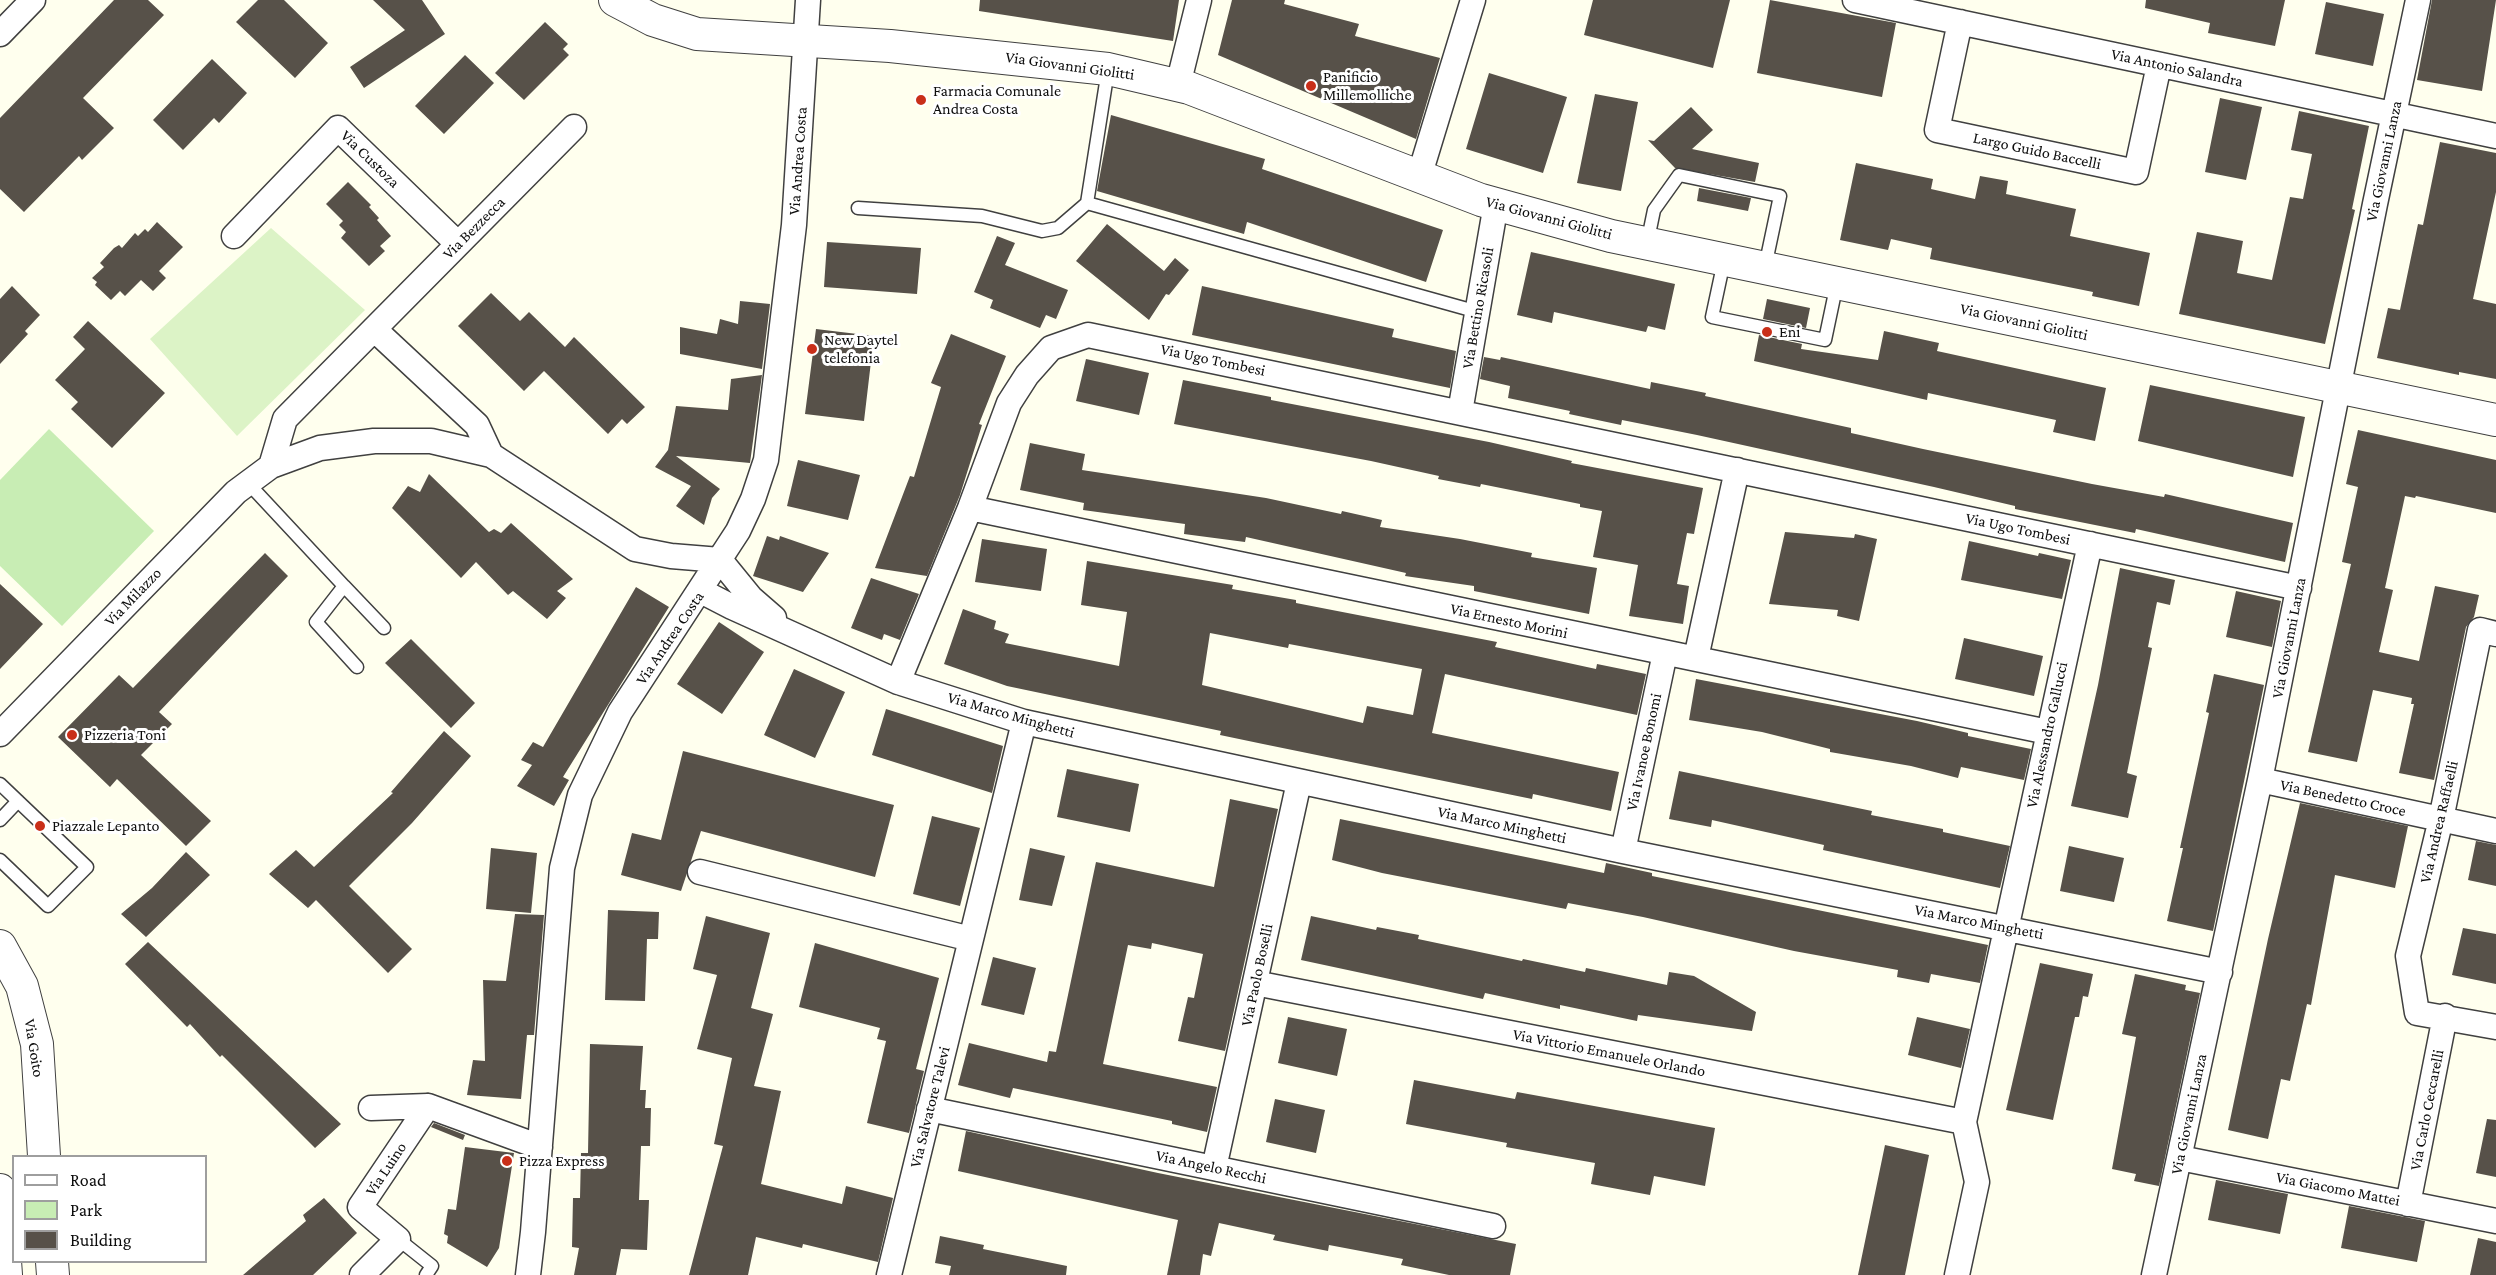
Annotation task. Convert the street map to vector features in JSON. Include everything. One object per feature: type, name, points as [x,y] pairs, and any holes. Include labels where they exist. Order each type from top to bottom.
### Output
[{"type":"street","points":[[0,34],[33,0]]},
{"type":"street","name":"Via Giovanni Giolitti","points":[[615,0],[652,20],[697,34],[1001,56],[1108,69],[1178,85],[1496,204],[1647,243],[2496,420]]},
{"type":"street","name":"Via Andrea Costa","points":[[528,1275],[562,868],[580,795],[620,712],[720,560],[753,499],[766,460],[794,225],[808,0]]},
{"type":"street","points":[[1178,85],[1199,0]]},
{"type":"street","points":[[1419,177],[1473,0]]},
{"type":"street","name":"Via Antonio Salandra","points":[[1856,0],[2496,136]]},
{"type":"street","name":"Via Giovanni Lanza","points":[[2154,1275],[2260,780],[2418,0]]},
{"type":"street","name":"Largo Guido Baccelli","points":[[1960,22],[1937,130],[2019,148],[2136,172],[2159,64]]},
{"type":"street","name":"Via Bezzecca","points":[[374,329],[574,127]]},
{"type":"street","name":"Via Custoza","points":[[234,236],[338,128],[458,244]]},
{"type":"street","name":"Via Bettino Ricasoli","points":[[1460,412],[1496,204]]},
{"type":"street","points":[[271,466],[285,419],[374,329],[477,425],[491,455]]},
{"type":"street","name":"Via Ugo Tombesi","points":[[898,682],[970,508],[1009,403],[1027,375],[1051,348],[1088,335],[2299,588]]},
{"type":"street","name":"Via Milazzo","points":[[0,734],[236,492],[271,466],[320,448],[374,441],[430,441],[491,455],[635,549],[671,556],[720,560]]},
{"type":"street","points":[[1696,658],[1737,470]]},
{"type":"street","name":"Via Ernesto Morini","points":[[970,508],[2048,732]]},
{"type":"street","name":"Via Alessandro Gallucci","points":[[1964,1122],[2090,544]]},
{"type":"street","name":"Via Marco Minghetti","points":[[720,560],[751,598],[797,637]]},
{"type":"street","name":"Via Marco Minghetti","points":[[701,591],[898,682],[1023,722],[1623,851],[2220,972]]},
{"type":"street","name":"Via Andrea Raffaelli","points":[[2445,1016],[2417,1013],[2408,956],[2488,632]]},
{"type":"street","name":"Via Ivanoe Bonomi","points":[[1623,851],[1665,653]]},
{"type":"street","name":"Via Salvatore Talevi","points":[[889,1275],[1023,722]]},
{"type":"street","name":"Via Benedetto Croce","points":[[2260,780],[2496,831]]},
{"type":"street","name":"Via Paolo Boselli","points":[[1214,1168],[1299,782]]},
{"type":"street","points":[[700,872],[971,939]]},
{"type":"street","name":"Via Goito","points":[[0,946],[22,986],[37,1044],[44,1155]]},
{"type":"street","name":"Via Vittorio Emanuele Orlando","points":[[1255,983],[1964,1122]]},
{"type":"street","points":[[2445,1016],[2496,1027]]},
{"type":"street","name":"Via Carlo Ceccarelli","points":[[2408,1204],[2445,1016]]},
{"type":"street","points":[[371,1108],[428,1106],[540,1147]]},
{"type":"street","name":"Via Luino","points":[[398,1239],[360,1207],[428,1106]]},
{"type":"street","name":"Via Angelo Recchi","points":[[929,1109],[1493,1226]]},
{"type":"street","points":[[1957,1275],[1977,1182],[1964,1122]]},
{"type":"street","name":"Via Giacomo Mattei","points":[[2180,1158],[2496,1221]]},
{"type":"street","points":[[0,1190],[6,1275]]},
{"type":"street","points":[[362,1275],[398,1239]]},
{"type":"lane","points":[[858,208],[982,216],[1042,231],[1058,228],[1087,203],[1108,69]]},
{"type":"lane","points":[[1647,243],[1654,210],[1679,175],[1780,196],[1765,268]]},
{"type":"lane","points":[[1087,203],[1478,312]]},
{"type":"lane","points":[[1724,259],[1712,317],[1825,340],[1837,283]]},
{"type":"lane","points":[[248,483],[384,628]]},
{"type":"lane","points":[[344,586],[316,622],[357,667]]},
{"type":"lane","points":[[0,784],[87,867],[48,906],[0,860]]},
{"type":"lane","points":[[0,820],[18,801]]},
{"type":"lane","points":[[398,1239],[432,1266],[426,1275]]},
{"type":"green space","points":[[271,228],[365,310],[237,436],[150,339]]},
{"type":"green space","points":[[49,429],[154,531],[62,626],[0,566],[0,480]]},
{"type":"building","points":[[114,0],[148,0],[164,15],[83,98],[114,128],[82,160],[79,156],[24,212],[0,189],[0,118]]},
{"type":"building","points":[[258,0],[284,0],[328,43],[295,78],[236,22]]},
{"type":"building","points":[[373,0],[422,0],[445,34],[364,88],[350,67],[405,30]]},
{"type":"building","points":[[980,0],[1179,0],[1173,41],[979,11]]},
{"type":"building","points":[[1232,0],[1285,0],[1284,4],[1359,24],[1355,36],[1440,58],[1416,139],[1218,55]]},
{"type":"building","points":[[1593,0],[1730,0],[1713,68],[1584,35]]},
{"type":"building","points":[[1770,0],[1896,23],[1882,97],[1757,73]]},
{"type":"building","points":[[2146,0],[2285,0],[2275,46],[2208,33],[2210,23],[2145,8]]},
{"type":"building","points":[[2432,0],[2496,0],[2482,91],[2417,80]]},
{"type":"building","points":[[2326,2],[2384,14],[2373,66],[2315,54]]},
{"type":"building","points":[[545,22],[568,44],[563,49],[569,55],[524,100],[495,73]]},
{"type":"building","points":[[465,55],[494,83],[444,134],[415,106]]},
{"type":"building","points":[[212,59],[247,93],[219,123],[214,118],[183,150],[153,120]]},
{"type":"building","points":[[1489,73],[1567,97],[1543,173],[1466,149]]},
{"type":"building","points":[[1595,94],[1638,102],[1621,191],[1577,183]]},
{"type":"building","points":[[2220,98],[2262,107],[2246,180],[2205,172]]},
{"type":"building","points":[[1691,107],[1713,130],[1692,149],[1759,163],[1755,182],[1675,168],[1648,140],[1654,141]]},
{"type":"building","points":[[2299,111],[2369,126],[2352,209],[2355,210],[2325,344],[2179,314],[2197,232],[2243,241],[2237,273],[2272,280],[2290,197],[2303,199],[2312,154],[2291,150]]},
{"type":"building","points":[[1111,115],[1265,159],[1262,169],[1443,230],[1426,282],[1247,222],[1244,234],[1097,191]]},
{"type":"building","points":[[2440,142],[2496,153],[2496,192],[2473,299],[2496,304],[2496,379],[2459,372],[2459,375],[2377,358],[2388,308],[2400,310],[2418,224],[2423,225]]},
{"type":"building","points":[[1856,163],[1933,179],[1931,189],[1975,199],[1980,176],[2008,181],[2006,194],[2076,209],[2070,236],[2150,253],[2139,306],[2092,296],[2093,292],[1930,259],[1932,248],[1891,239],[1888,250],[1840,240]]},
{"type":"building","points":[[348,182],[371,205],[369,207],[379,218],[377,220],[391,236],[380,246],[385,251],[369,266],[341,238],[346,232],[339,225],[343,221],[326,204]]},
{"type":"building","points":[[1699,188],[1751,198],[1748,211],[1697,201]]},
{"type":"building","points":[[157,222],[183,247],[159,271],[166,278],[153,291],[141,280],[125,296],[120,291],[111,300],[95,285],[97,282],[92,278],[104,267],[100,263],[114,248],[119,245],[122,248],[135,233],[138,236],[145,229],[148,232]]},
{"type":"building","points":[[1107,224],[1164,271],[1175,258],[1189,270],[1169,295],[1166,294],[1149,320],[1076,261]]},
{"type":"building","points":[[997,236],[1015,243],[1005,265],[1068,290],[1056,319],[1046,315],[1040,328],[990,308],[993,300],[974,292]]},
{"type":"building","points":[[827,242],[921,248],[917,294],[824,287]]},
{"type":"building","points":[[1531,252],[1675,284],[1665,330],[1648,326],[1646,332],[1554,312],[1552,323],[1517,315]]},
{"type":"building","points":[[12,286],[40,315],[25,331],[28,334],[0,364],[0,299]]},
{"type":"building","points":[[1202,286],[1394,329],[1392,337],[1456,351],[1450,388],[1192,335]]},
{"type":"building","points":[[491,293],[520,321],[529,312],[565,347],[574,337],[645,407],[627,424],[622,419],[608,434],[544,371],[524,391],[458,326]]},
{"type":"building","points":[[1767,299],[1810,308],[1806,328],[1763,319]]},
{"type":"building","points":[[740,301],[770,304],[762,369],[680,354],[680,327],[717,334],[720,319],[738,324]]},
{"type":"building","points":[[88,321],[165,393],[112,448],[71,409],[78,402],[55,380],[85,349],[73,337]]},
{"type":"building","points":[[816,329],[874,336],[864,421],[805,414]]},
{"type":"building","points":[[1884,331],[1939,343],[1937,351],[2106,388],[2095,441],[2053,432],[2056,420],[1928,393],[1927,400],[1754,361],[1759,335],[1802,344],[1801,349],[1878,360]]},
{"type":"building","points":[[951,334],[1006,356],[979,424],[982,425],[960,495],[927,576],[875,568],[910,476],[914,477],[941,387],[931,383]]},
{"type":"building","points":[[1484,357],[1500,360],[1501,357],[1650,389],[1651,382],[1706,393],[1705,396],[1851,428],[1851,433],[1923,449],[2092,484],[2164,497],[2165,494],[2293,523],[2285,562],[2136,529],[2135,533],[2015,509],[2015,506],[1934,487],[1697,435],[1622,420],[1621,425],[1569,414],[1570,411],[1508,398],[1510,386],[1480,379]]},
{"type":"building","points":[[1086,359],[1149,373],[1139,415],[1076,401]]},
{"type":"building","points":[[762,375],[750,463],[676,456],[720,489],[712,498],[704,525],[676,506],[691,486],[655,467],[668,450],[676,406],[728,410],[731,379]]},
{"type":"building","points":[[1183,380],[1271,397],[1271,400],[1489,442],[1572,461],[1571,463],[1703,488],[1694,534],[1687,533],[1677,584],[1689,586],[1683,624],[1629,616],[1638,565],[1593,557],[1602,511],[1580,507],[1580,504],[1481,484],[1480,487],[1438,479],[1439,476],[1371,461],[1174,424]]},
{"type":"building","points":[[2150,385],[2305,417],[2293,477],[2138,441]]},
{"type":"building","points":[[2358,430],[2496,460],[2496,513],[2416,496],[2415,498],[2405,496],[2385,588],[2393,590],[2379,652],[2419,661],[2435,586],[2479,595],[2474,617],[2466,627],[2434,780],[2399,773],[2414,704],[2411,704],[2412,698],[2373,690],[2357,762],[2308,752],[2351,564],[2342,562],[2358,487],[2346,484]]},
{"type":"building","points":[[1030,443],[1085,454],[1082,470],[1266,498],[1341,514],[1342,511],[1382,520],[1380,527],[1460,539],[1532,553],[1531,557],[1597,568],[1589,614],[1474,591],[1474,586],[1405,576],[1406,573],[1246,537],[1245,542],[1184,534],[1185,524],[1083,510],[1084,503],[1020,490]]},
{"type":"building","points":[[798,460],[860,475],[848,520],[787,506]]},
{"type":"building","points":[[429,474],[489,532],[494,529],[501,533],[511,523],[573,579],[557,591],[566,598],[547,619],[513,591],[508,595],[476,562],[461,578],[392,508],[408,486],[420,492]]},
{"type":"building","points":[[1785,532],[1854,538],[1855,534],[1877,539],[1859,621],[1837,616],[1838,610],[1769,604]]},
{"type":"building","points":[[767,536],[779,540],[780,536],[829,553],[803,592],[753,576]]},
{"type":"building","points":[[982,539],[1047,549],[1041,591],[975,582]]},
{"type":"building","points":[[1969,541],[2038,556],[2039,553],[2071,560],[2062,599],[1961,580]]},
{"type":"building","points":[[265,553],[288,576],[159,712],[172,724],[141,755],[211,821],[186,846],[117,779],[110,787],[58,737],[119,675],[133,688]]},
{"type":"building","points":[[1087,561],[1233,585],[1232,589],[1497,642],[1495,647],[1596,669],[1597,664],[1646,674],[1637,715],[1445,674],[1432,733],[1619,772],[1611,811],[1533,794],[1532,799],[1220,735],[1221,731],[1007,686],[944,664],[963,609],[996,621],[994,629],[1009,634],[1005,643],[1119,666],[1127,612],[1081,605]],"holes":[[[1210,633],[1288,648],[1289,644],[1422,669],[1413,715],[1367,706],[1363,723],[1202,685]]]},
{"type":"building","points":[[2120,568],[2175,580],[2170,605],[2157,602],[2148,647],[2152,648],[2127,773],[2137,776],[2128,818],[2071,806],[2098,685]]},
{"type":"building","points":[[871,578],[919,594],[900,640],[884,634],[882,640],[851,628]]},
{"type":"building","points":[[0,584],[43,624],[0,669]]},
{"type":"building","points":[[636,587],[669,607],[563,777],[569,780],[554,806],[517,786],[532,765],[521,760],[533,742],[543,747]]},
{"type":"building","points":[[2236,591],[2281,601],[2272,647],[2226,637]]},
{"type":"building","points":[[719,622],[764,652],[722,714],[677,684]]},
{"type":"building","points":[[1964,638],[2043,656],[2034,696],[1955,679]]},
{"type":"building","points":[[411,639],[475,703],[451,728],[385,663]]},
{"type":"building","points":[[794,669],[845,692],[815,758],[764,735]]},
{"type":"building","points":[[2214,674],[2264,685],[2213,931],[2167,921],[2209,713],[2206,712]]},
{"type":"building","points":[[1696,679],[1917,721],[1968,733],[1968,736],[2031,749],[2024,780],[1961,767],[1958,778],[1911,766],[1830,752],[1830,749],[1762,732],[1689,720]]},
{"type":"building","points":[[886,709],[1003,746],[992,793],[872,755]]},
{"type":"building","points":[[444,731],[471,756],[412,823],[349,886],[412,949],[388,973],[316,900],[308,908],[269,874],[296,850],[314,867],[393,793],[391,792]]},
{"type":"building","points":[[683,751],[894,805],[875,877],[701,831],[681,891],[621,875],[632,833],[661,840]]},
{"type":"building","points":[[1067,769],[1139,784],[1130,832],[1057,817]]},
{"type":"building","points":[[1679,771],[1872,811],[1871,815],[1943,829],[1943,832],[2010,846],[2000,888],[1823,850],[1824,845],[1712,820],[1711,827],[1669,819]]},
{"type":"building","points":[[1230,799],[1278,809],[1225,1051],[1178,1041],[1188,997],[1194,998],[1203,954],[1152,943],[1151,949],[1128,945],[1103,1064],[1217,1087],[1207,1132],[1172,1124],[1172,1121],[1013,1088],[1010,1098],[958,1085],[969,1043],[1047,1062],[1049,1051],[1056,1052],[1096,862],[1214,887]]},
{"type":"building","points":[[2300,803],[2408,826],[2395,888],[2335,875],[2311,1005],[2307,1004],[2290,1081],[2281,1079],[2268,1139],[2228,1130],[2268,939]]},
{"type":"building","points":[[932,816],[980,828],[960,906],[913,894]]},
{"type":"building","points":[[1340,819],[1604,873],[1606,863],[1652,873],[1652,876],[1988,945],[1980,983],[1931,974],[1929,983],[1897,977],[1898,970],[1794,951],[1643,917],[1568,903],[1566,909],[1382,873],[1332,860]]},
{"type":"building","points":[[2476,841],[2496,845],[2496,886],[2468,880]]},
{"type":"building","points":[[2069,846],[2124,858],[2114,902],[2060,891]]},
{"type":"building","points":[[491,848],[537,853],[531,913],[486,909]]},
{"type":"building","points":[[1030,848],[1065,856],[1052,906],[1019,900]]},
{"type":"building","points":[[186,852],[210,875],[146,937],[121,914],[152,888]]},
{"type":"building","points":[[608,910],[659,912],[658,939],[647,939],[645,1001],[605,1000]]},
{"type":"building","points":[[515,914],[544,915],[534,1035],[527,1035],[521,1099],[467,1095],[473,1060],[485,1061],[483,980],[506,981]]},
{"type":"building","points":[[706,916],[770,933],[751,1008],[773,1014],[754,1086],[781,1091],[761,1184],[842,1204],[846,1186],[893,1198],[878,1262],[803,1244],[802,1248],[756,1237],[748,1275],[689,1275],[723,1146],[714,1144],[732,1058],[697,1049],[717,975],[693,969]]},
{"type":"building","points":[[1311,916],[1376,930],[1377,927],[1419,935],[1418,939],[1522,961],[1523,959],[1585,972],[1586,968],[1667,985],[1669,972],[1694,976],[1756,1012],[1752,1031],[1638,1015],[1637,1021],[1560,1005],[1560,1009],[1485,993],[1483,999],[1301,960]]},
{"type":"building","points":[[2463,928],[2496,934],[2496,984],[2452,975]]},
{"type":"building","points":[[148,942],[341,1124],[315,1148],[222,1055],[220,1057],[190,1024],[187,1027],[125,964]]},
{"type":"building","points":[[815,943],[939,978],[916,1069],[924,1071],[909,1133],[867,1123],[886,1041],[877,1039],[880,1028],[799,1007]]},
{"type":"building","points":[[993,957],[1036,968],[1024,1015],[981,1005]]},
{"type":"building","points":[[2040,963],[2093,974],[2088,997],[2083,996],[2079,1017],[2075,1017],[2053,1120],[2006,1110]]},
{"type":"building","points":[[2135,974],[2186,985],[2185,990],[2200,993],[2159,1186],[2134,1181],[2136,1174],[2112,1169],[2136,1037],[2122,1034]]},
{"type":"building","points":[[1288,1017],[1347,1029],[1337,1076],[1278,1063]]},
{"type":"building","points":[[1917,1017],[1970,1029],[1961,1068],[1908,1055]]},
{"type":"building","points":[[590,1044],[643,1046],[640,1090],[646,1090],[645,1108],[651,1108],[650,1146],[641,1146],[639,1200],[649,1200],[647,1250],[621,1249],[616,1275],[574,1275],[579,1248],[572,1247],[573,1198],[580,1198],[581,1153],[588,1153]]},
{"type":"building","points":[[1414,1080],[1515,1099],[1517,1092],[1715,1128],[1705,1186],[1654,1176],[1650,1195],[1591,1184],[1595,1163],[1506,1147],[1507,1143],[1406,1124]]},
{"type":"building","points":[[1275,1099],[1325,1110],[1316,1153],[1266,1142]]},
{"type":"building","points":[[2487,1119],[2496,1120],[2496,1177],[2476,1173]]},
{"type":"building","points":[[434,1123],[465,1135],[463,1140],[431,1127]]},
{"type":"building","points":[[966,1131],[1158,1173],[1516,1244],[1510,1275],[1449,1275],[1401,1265],[1403,1259],[1329,1245],[1328,1251],[1273,1240],[1275,1235],[1219,1223],[1211,1256],[1203,1254],[1200,1275],[1167,1275],[1178,1220],[958,1171]]},
{"type":"building","points":[[1885,1145],[1929,1155],[1905,1275],[1858,1275]]},
{"type":"building","points":[[465,1147],[514,1153],[499,1248],[487,1267],[447,1243],[448,1236],[444,1234],[448,1209],[456,1210]]},
{"type":"building","points":[[2216,1180],[2288,1194],[2280,1234],[2208,1220]]},
{"type":"building","points":[[324,1198],[357,1233],[313,1275],[243,1275],[306,1221],[303,1215]]},
{"type":"building","points":[[2349,1206],[2425,1221],[2417,1262],[2341,1248]]},
{"type":"building","points":[[940,1236],[984,1245],[983,1249],[1067,1266],[1066,1275],[949,1275],[951,1266],[935,1263]]},
{"type":"building","points":[[2478,1238],[2496,1242],[2496,1275],[2470,1275]]},
{"type":"place","name":"Panificio Millemolliche","points":[[1311,86]]},
{"type":"place","name":"Farmacia Comunale Andrea Costa","points":[[921,100]]},
{"type":"place","name":"Eni","points":[[1767,332]]},
{"type":"place","name":"New Daytel telefonia","points":[[812,349]]},
{"type":"place","name":"Pizzeria Toni","points":[[72,735]]},
{"type":"place","name":"Piazzale Lepanto","points":[[40,826]]},
{"type":"place","name":"Pizza Express","points":[[507,1161]]}]
